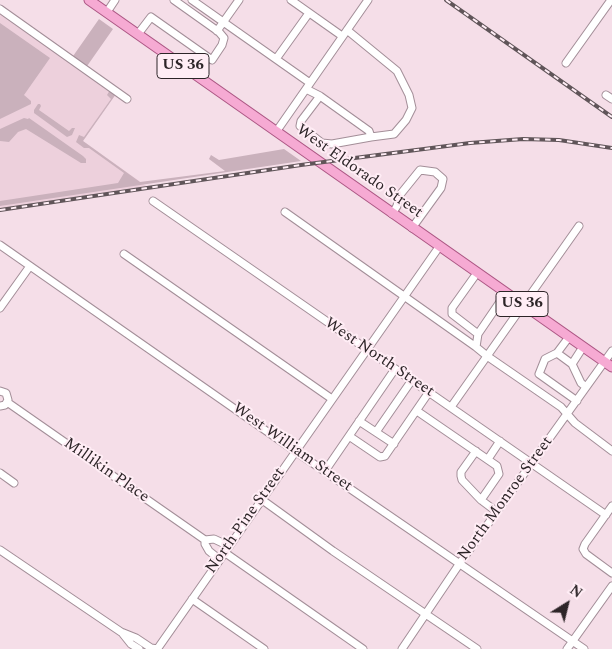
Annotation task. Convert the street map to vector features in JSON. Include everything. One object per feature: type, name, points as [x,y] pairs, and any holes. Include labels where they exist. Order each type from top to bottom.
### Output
[{"type":"main road","name":"West Eldorado Street","points":[[89,0],[608,364]]},
{"type":"street","points":[[107,12],[115,0]]},
{"type":"street","points":[[138,34],[151,17],[212,60],[222,45],[224,38],[174,0]]},
{"type":"street","points":[[192,0],[276,59],[320,96],[369,131],[371,137]]},
{"type":"street","points":[[217,31],[239,0]]},
{"type":"street","points":[[291,0],[309,13],[345,33],[397,71],[409,95],[412,108],[406,120],[394,134],[332,144],[322,143],[300,126],[301,121],[320,96]]},
{"type":"street","points":[[276,132],[368,0]]},
{"type":"street","points":[[566,63],[611,0]]},
{"type":"street","points":[[0,9],[127,98]]},
{"type":"street","points":[[276,59],[309,13]]},
{"type":"street","points":[[392,214],[397,206],[399,196],[420,170],[435,172],[443,179],[441,188],[412,228]]},
{"type":"street","name":"West North Street","points":[[152,201],[606,515]]},
{"type":"street","points":[[285,212],[542,393],[561,407],[575,423],[612,451]]},
{"type":"street","points":[[451,407],[579,226]]},
{"type":"street","name":"West William Street","points":[[0,245],[295,451],[584,649]]},
{"type":"street","name":"North Pine Street","points":[[154,649],[192,599],[439,247]]},
{"type":"street","points":[[124,254],[332,399]]},
{"type":"street","points":[[0,308],[30,266]]},
{"type":"street","points":[[477,273],[452,308],[452,314],[478,334]]},
{"type":"street","points":[[476,347],[478,334],[506,293]]},
{"type":"street","points":[[569,337],[557,353],[545,359],[539,374],[577,401]]},
{"type":"street","points":[[572,364],[583,347]]},
{"type":"street","name":"North Monroe Street","points":[[402,649],[460,563],[586,387],[608,364],[612,351]]},
{"type":"street","points":[[557,353],[572,364],[586,387]]},
{"type":"street","points":[[325,471],[396,369]]},
{"type":"street","points":[[376,432],[412,380]]},
{"type":"street","name":"Millikin Place","points":[[0,391],[7,395],[7,402],[205,540],[209,551],[219,559]]},
{"type":"street","points":[[349,436],[380,456],[385,456],[429,392]]},
{"type":"street","points":[[0,406],[7,402]]},
{"type":"street","points":[[417,411],[497,466],[499,474],[481,500]]},
{"type":"street","points":[[359,421],[394,444]]},
{"type":"street","points":[[488,460],[500,441]]},
{"type":"street","points":[[476,451],[460,476],[481,500],[497,512]]},
{"type":"street","points":[[0,473],[14,483]]},
{"type":"street","points":[[261,499],[477,649]]},
{"type":"street","points":[[612,506],[583,549],[586,554],[612,573]]},
{"type":"street","name":"Millikin Place","points":[[205,540],[214,538],[219,540],[226,549],[363,649]]},
{"type":"street","points":[[0,550],[121,632],[136,638],[154,649]]},
{"type":"street","points":[[567,649],[612,586]]},
{"type":"street","points":[[192,599],[264,649]]},
{"type":"street","points":[[121,632],[131,644],[139,649]]},
{"type":"shaded area","points":[[0,9],[116,94],[83,141],[149,188],[0,210]]},
{"type":"shaded area","points":[[99,19],[113,29],[85,69],[71,59]]},
{"type":"shaded area","points":[[0,23],[50,58],[24,95],[31,101],[31,104],[0,119]]},
{"type":"shaded area","points":[[110,90],[116,94],[83,141],[140,182],[225,171],[209,159],[211,155],[219,160],[284,149],[301,161],[0,206],[0,201],[118,183],[124,173],[89,148],[84,148],[76,142],[79,135],[84,137],[111,99],[107,95]]},
{"type":"shaded area","points":[[38,104],[41,106],[39,110],[69,131],[75,128],[72,135],[67,137],[34,113]]},
{"type":"shaded area","points":[[24,118],[29,118],[83,156],[86,159],[86,163],[81,163],[26,129],[18,132],[9,142],[0,141],[0,129]]},
{"type":"railway","points":[[446,0],[612,117]]},
{"type":"railway","points":[[0,210],[301,165],[470,143],[523,139],[559,140],[612,148]]}]
